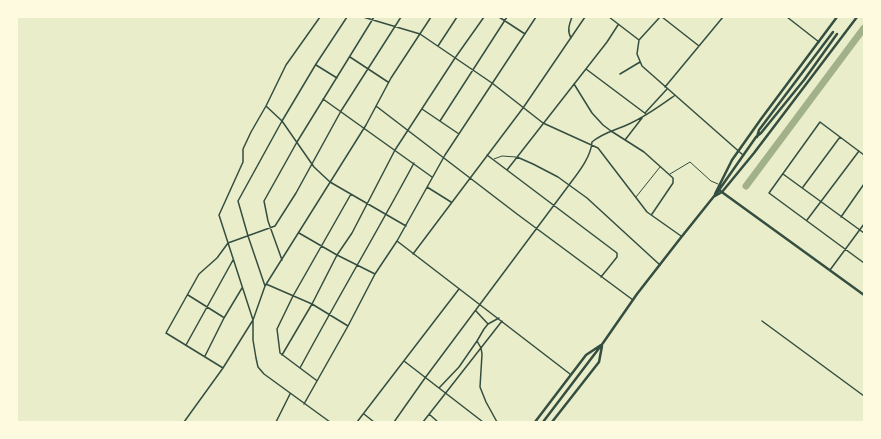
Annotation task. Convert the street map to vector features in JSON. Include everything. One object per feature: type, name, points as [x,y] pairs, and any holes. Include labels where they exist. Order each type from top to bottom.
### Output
[{"type":"main road","points":[[713,198],[719,184],[738,151],[837,17]]},
{"type":"main road","points":[[713,198],[722,192],[759,147],[857,17]]},
{"type":"main road","points":[[543,422],[603,343],[632,300],[722,186],[744,156],[759,130],[833,32]]},
{"type":"main road","points":[[756,137],[762,133],[838,34]]},
{"type":"main road","points":[[719,190],[864,295]]},
{"type":"main road","points":[[535,422],[586,355],[603,343]]},
{"type":"main road","points":[[552,422],[598,362],[603,343]]},
{"type":"street","points":[[320,17],[286,65],[266,106],[251,132],[243,149],[243,162],[219,215],[253,320],[253,340],[258,367],[264,374],[290,394],[330,422]]},
{"type":"street","points":[[347,17],[316,64],[282,121],[238,201],[248,236],[266,285],[312,304],[348,326]]},
{"type":"street","points":[[363,17],[420,34],[472,69],[543,123],[600,150],[647,212],[681,236]]},
{"type":"street","points":[[282,261],[268,221],[264,202],[297,142],[374,17]]},
{"type":"street","points":[[223,368],[166,334],[199,274],[217,258],[228,243],[275,226],[296,193],[340,112],[401,17]]},
{"type":"street","points":[[184,422],[223,368],[253,320],[266,285],[363,128],[389,82],[431,17]]},
{"type":"street","points":[[438,46],[457,17]]},
{"type":"street","points":[[282,355],[312,304],[337,255],[352,233],[395,150],[455,58],[484,17]]},
{"type":"street","points":[[499,17],[525,34]]},
{"type":"street","points":[[440,121],[472,69],[507,17]]},
{"type":"street","points":[[304,404],[316,380],[348,326],[375,274],[406,226],[444,158],[536,17]]},
{"type":"street","points":[[571,38],[568,34],[572,17]]},
{"type":"street","points":[[413,254],[523,108],[585,17]]},
{"type":"street","points":[[609,17],[639,40]]},
{"type":"street","points":[[699,46],[661,17],[639,40],[637,54],[642,66],[664,87],[744,156]]},
{"type":"street","points":[[664,87],[723,17]]},
{"type":"street","points":[[787,17],[819,42]]},
{"type":"street","points":[[507,170],[618,25]]},
{"type":"street","points":[[350,56],[389,82]]},
{"type":"street","points":[[620,74],[640,62]]},
{"type":"street","points":[[316,64],[337,78]]},
{"type":"street","points":[[585,69],[646,114]]},
{"type":"street","points":[[574,84],[592,113],[603,125],[611,132],[644,152],[673,178],[673,183],[651,215]]},
{"type":"street","points":[[625,140],[667,89]]},
{"type":"street","points":[[646,114],[674,96]]},
{"type":"street","points":[[324,99],[433,178]]},
{"type":"street","points":[[266,106],[282,121],[312,163],[330,182],[406,226]]},
{"type":"street","points":[[376,106],[632,300]]},
{"type":"street","points":[[422,109],[459,134]]},
{"type":"street","points":[[394,422],[580,170],[592,146],[592,142],[598,137],[642,118]]},
{"type":"street","points":[[864,155],[820,122],[769,193],[864,263]]},
{"type":"street","points":[[802,188],[840,137]]},
{"type":"street","points":[[807,221],[859,151]]},
{"type":"street","points":[[487,155],[617,254],[617,257],[601,277]]},
{"type":"street","points":[[517,157],[547,171],[569,185],[586,198],[660,265]]},
{"type":"street","points":[[300,368],[328,314],[414,164]]},
{"type":"street","points":[[783,173],[864,233]]},
{"type":"street","points":[[841,216],[864,184]]},
{"type":"street","points":[[427,187],[451,202]]},
{"type":"street","points":[[316,380],[280,353],[276,329],[321,245],[351,194]]},
{"type":"street","points":[[830,270],[864,224]]},
{"type":"street","points":[[299,233],[337,255],[375,274]]},
{"type":"street","points":[[397,241],[571,374]]},
{"type":"street","points":[[186,346],[233,260]]},
{"type":"street","points":[[205,356],[224,318],[242,288]]},
{"type":"street","points":[[357,422],[459,289]]},
{"type":"street","points":[[188,295],[224,318]]},
{"type":"street","points":[[476,310],[488,324]]},
{"type":"street","points":[[439,388],[459,367],[488,324],[499,318]]},
{"type":"street","points":[[423,422],[502,321]]},
{"type":"street","points":[[762,321],[864,396]]},
{"type":"street","points":[[477,341],[481,348],[482,367],[480,387],[497,422]]},
{"type":"street","points":[[404,361],[483,422]]},
{"type":"street","points":[[276,422],[290,394]]},
{"type":"street","points":[[364,414],[374,422]]},
{"type":"street","points":[[429,414],[438,422]]},
{"type":"lane","points":[[493,159],[502,156],[517,157]]},
{"type":"lane","points":[[670,174],[690,162],[711,181],[722,186]]},
{"type":"lane","points":[[636,197],[661,166]]},
{"type":"waterway","points":[[746,186],[864,28]]}]
